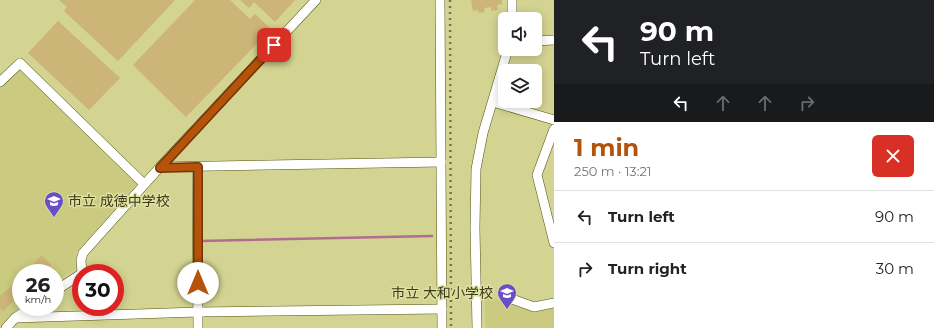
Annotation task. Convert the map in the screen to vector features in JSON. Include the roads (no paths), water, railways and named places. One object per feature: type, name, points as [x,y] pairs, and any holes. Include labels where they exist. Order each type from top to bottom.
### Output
[{"type":"street","points":[[81,264],[83,253],[144,184],[316,0]]},
{"type":"street","points":[[440,0],[442,328]]},
{"type":"street","points":[[512,0],[512,12]]},
{"type":"street","points":[[542,41],[554,40]]},
{"type":"street","points":[[477,328],[475,228],[476,169],[483,133],[506,56]]},
{"type":"street","points":[[0,82],[20,62],[144,184]]},
{"type":"street","points":[[493,102],[554,120]]},
{"type":"street","points":[[554,129],[537,175],[554,243]]},
{"type":"street","points":[[160,168],[441,162]]},
{"type":"street","points":[[198,167],[198,328]]},
{"type":"street","points":[[512,299],[534,307],[554,303]]},
{"type":"street","points":[[15,318],[198,312],[442,309]]},
{"type":"street","points":[[6,328],[18,316]]},
{"type":"waterway","points":[[201,241],[432,236]]},
{"type":"railway","points":[[450,0],[451,328]]},
{"type":"place","name":"市立 成徳中学校","points":[[54,218]]},
{"type":"place","name":"市立 大和小学校","points":[[507,310]]}]
